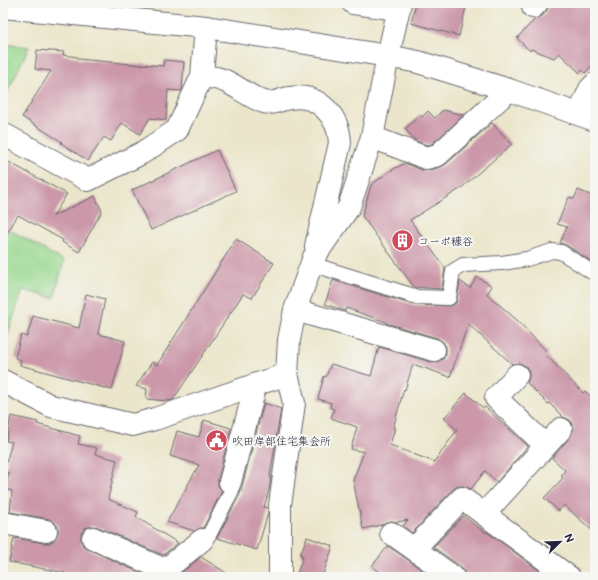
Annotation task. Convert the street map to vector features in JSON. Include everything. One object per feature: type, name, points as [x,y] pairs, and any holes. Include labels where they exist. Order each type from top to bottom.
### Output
[{"type":"street","points":[[312,260],[349,207],[372,137],[388,56],[400,6],[352,3]]},
{"type":"street","points":[[3,7],[206,27],[388,56],[418,62],[508,90],[587,117],[590,89],[595,84]]},
{"type":"street","points":[[3,134],[88,180],[142,153],[177,130],[202,76],[206,27]]},
{"type":"street","points":[[202,76],[228,82],[251,96],[267,103],[297,97],[312,100],[325,108],[335,120],[338,128],[340,143],[312,260],[295,310],[289,340],[287,374],[294,403],[280,505],[280,577]]},
{"type":"street","points":[[372,137],[426,158],[438,155],[508,90]]},
{"type":"street","points":[[295,310],[434,350]]},
{"type":"street","points":[[3,381],[51,406],[133,425],[155,419],[287,374]]},
{"type":"street","points":[[517,375],[496,398],[546,446]]},
{"type":"street","points":[[230,482],[256,384]]},
{"type":"street","points":[[484,514],[561,429]]},
{"type":"street","points":[[414,549],[462,498],[569,577]]},
{"type":"street","points":[[3,523],[46,531]]},
{"type":"street","points":[[391,533],[453,577]]},
{"type":"street","points":[[93,538],[162,573],[202,540]]},
{"type":"lane","points":[[312,260],[416,297],[449,298],[453,271],[463,265],[502,263],[527,259],[552,251],[561,252],[595,274]]},
{"type":"lane","points":[[202,540],[209,535],[232,490],[230,482]]},
{"type":"green space","points":[[3,44],[29,47],[3,101]]},
{"type":"green space","points":[[3,226],[64,261],[54,298],[23,290],[3,347]]},
{"type":"building","points":[[416,3],[467,3],[459,36],[411,23]]},
{"type":"building","points":[[550,3],[595,3],[595,63],[585,73],[582,70],[580,73],[559,53],[554,58],[531,49],[530,51],[517,38],[535,19],[542,16],[546,12]]},
{"type":"building","points":[[37,50],[64,52],[63,55],[78,57],[78,59],[142,65],[163,66],[164,60],[184,62],[182,90],[168,90],[166,120],[150,118],[140,134],[122,123],[111,141],[104,137],[88,161],[61,143],[62,142],[22,117],[51,71],[35,69]]},
{"type":"building","points":[[443,110],[464,115],[432,144],[427,145],[416,141],[405,129],[420,115],[422,117],[428,111],[435,118]]},
{"type":"building","points":[[492,123],[512,144],[460,189],[410,220],[445,268],[442,289],[414,287],[362,216],[371,185],[390,171],[405,163],[422,170],[441,167]]},
{"type":"building","points":[[217,150],[236,191],[151,230],[132,190]]},
{"type":"building","points":[[3,159],[67,194],[53,216],[95,196],[102,211],[79,252],[62,242],[63,240],[18,215],[3,240]]},
{"type":"building","points":[[578,190],[595,197],[595,264],[566,245],[560,243],[567,227],[557,224],[569,197],[574,199]]},
{"type":"building","points":[[236,239],[274,263],[252,298],[243,294],[173,400],[146,399],[147,389],[136,386],[152,362],[157,365]]},
{"type":"building","points":[[477,277],[492,286],[487,294],[518,321],[548,353],[546,355],[583,393],[585,391],[595,400],[595,533],[564,505],[559,511],[544,498],[563,478],[561,476],[565,470],[552,458],[570,437],[574,428],[570,420],[563,417],[527,383],[529,372],[526,366],[519,363],[512,364],[468,324],[450,377],[413,364],[405,390],[404,389],[393,428],[395,428],[390,445],[434,462],[457,430],[444,418],[466,393],[483,408],[485,407],[528,446],[497,482],[485,471],[471,489],[464,486],[458,486],[453,489],[412,533],[403,526],[408,520],[386,522],[381,525],[363,529],[353,480],[364,452],[351,449],[357,427],[331,418],[334,409],[330,408],[331,403],[318,399],[324,376],[326,377],[331,364],[371,376],[379,347],[431,362],[437,362],[443,359],[446,354],[446,347],[443,342],[437,338],[386,323],[346,308],[345,311],[325,304],[333,280],[414,305],[449,306],[456,303],[460,281],[470,288]]},
{"type":"building","points":[[86,294],[105,299],[98,334],[125,341],[112,390],[20,365],[21,360],[15,358],[21,335],[27,337],[33,316],[79,328]]},
{"type":"building","points":[[264,403],[281,409],[269,490],[264,507],[268,508],[268,513],[257,550],[217,538],[240,494]]},
{"type":"building","points":[[11,416],[38,422],[37,424],[80,436],[78,444],[97,448],[95,454],[117,460],[108,499],[138,512],[136,517],[178,543],[163,555],[98,527],[92,526],[85,528],[81,533],[81,540],[83,546],[88,549],[147,577],[63,577],[65,573],[9,562],[14,538],[50,543],[55,539],[58,533],[58,527],[49,519],[10,512],[12,491],[6,489],[9,473],[4,471],[12,442],[6,441]]},
{"type":"building","points":[[204,420],[231,428],[218,479],[218,486],[222,491],[203,528],[194,531],[167,522],[199,465],[170,456],[177,431],[199,437]]},
{"type":"building","points":[[463,516],[548,577],[465,577],[461,567],[433,547]]},
{"type":"building","points":[[307,537],[333,546],[322,577],[296,577],[303,556],[300,555]]},
{"type":"building","points":[[388,546],[432,577],[386,577],[372,566]]},
{"type":"building","points":[[201,557],[233,577],[176,577]]},
{"type":"place","name":"コーポ糠谷","points":[[403,241]]},
{"type":"place","name":"吹田岸部住宅集会所","points":[[216,441]]}]
